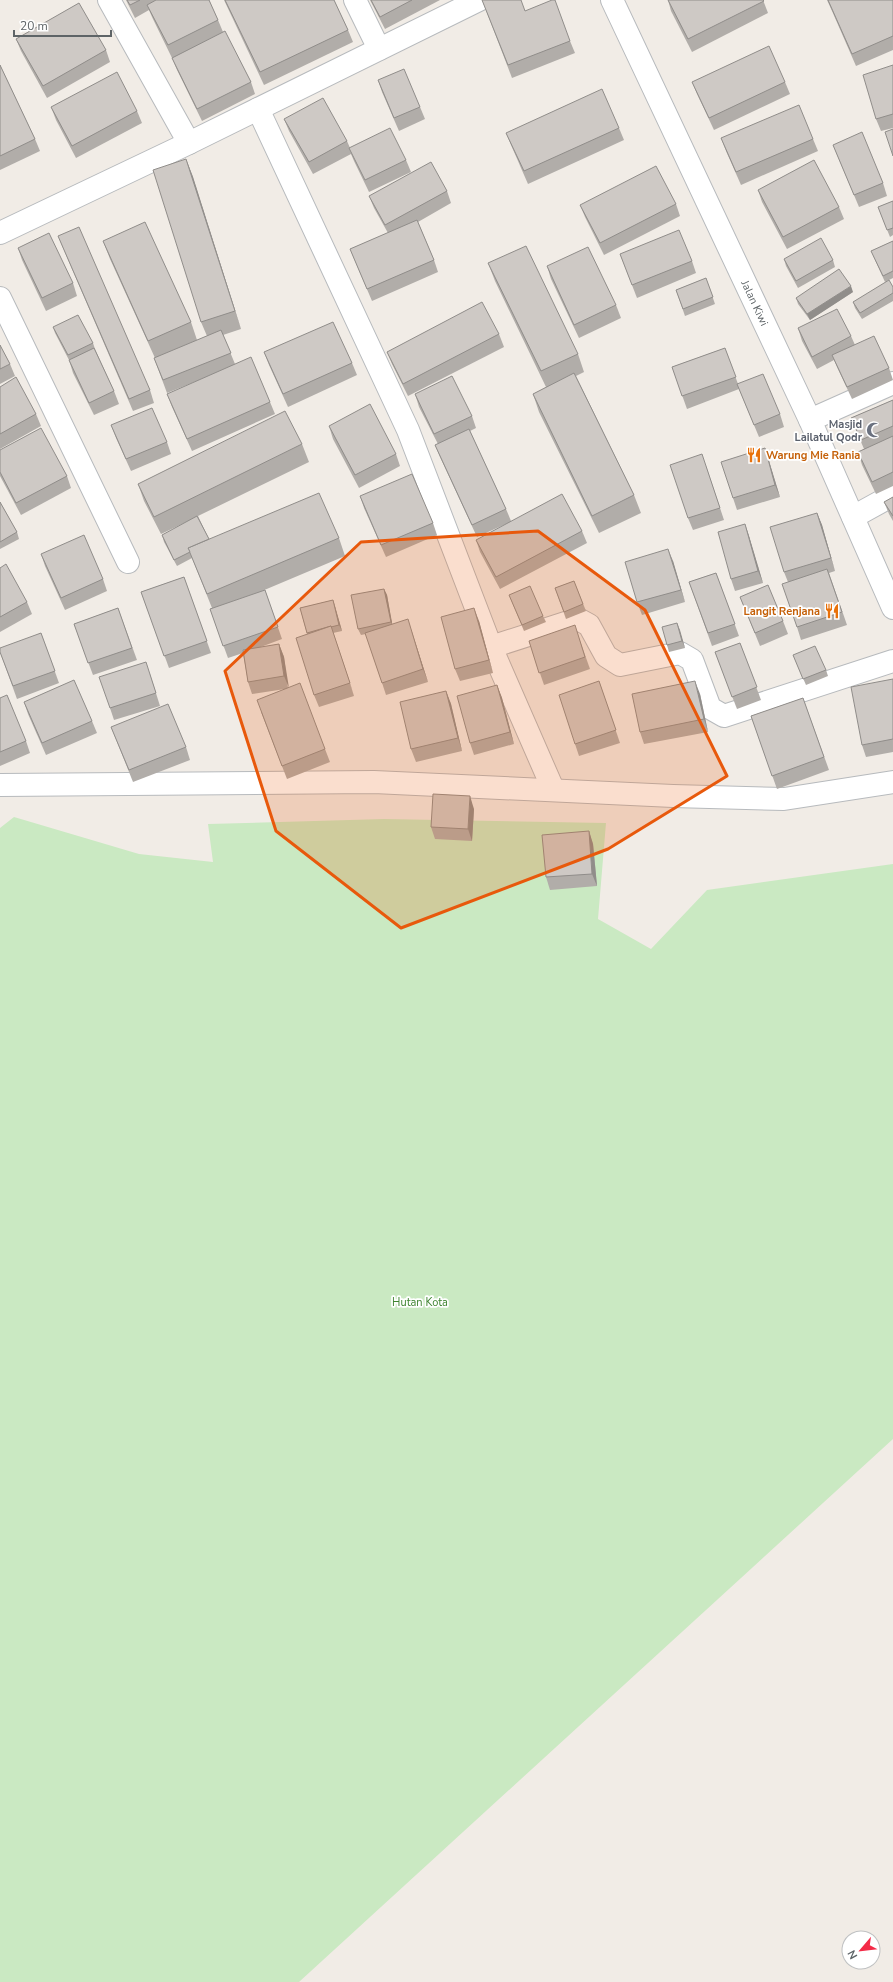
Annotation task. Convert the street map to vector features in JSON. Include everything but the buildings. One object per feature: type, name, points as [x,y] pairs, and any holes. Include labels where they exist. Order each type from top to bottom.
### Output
[{"type":"street","points":[[109,0],[188,143]]},
{"type":"street","points":[[355,0],[379,49]]},
{"type":"street","points":[[0,232],[188,143],[479,0]]},
{"type":"street","name":"Jalan Kiwi","points":[[612,0],[810,420],[893,608]]},
{"type":"street","points":[[258,109],[408,430],[491,647],[553,789]]},
{"type":"street","points":[[0,298],[128,562]]},
{"type":"street","points":[[810,420],[893,383]]},
{"type":"street","points":[[853,517],[893,495]]},
{"type":"street","points":[[491,647],[578,619],[589,625],[606,656],[620,665],[680,653],[692,660],[710,708],[724,716],[893,661]]},
{"type":"street","points":[[0,785],[374,782],[553,789],[673,796],[784,799],[893,782]]},
{"type":"highlighted area","points":[[538,531],[645,610],[727,776],[608,849],[401,928],[276,831],[225,671],[361,542]]},
{"type":"green space","name":"Hutan Kota","points":[[14,817],[139,854],[213,862],[208,824],[384,819],[606,823],[598,919],[651,949],[707,890],[893,864],[893,1439],[299,1982],[0,1982],[0,828]]},
{"type":"place","name":"Masjid Lailatul Qodr","points":[[874,430]]},
{"type":"place","name":"Warung Mie Rania","points":[[754,455]]},
{"type":"place","name":"Langit Renjana","points":[[832,611]]}]
